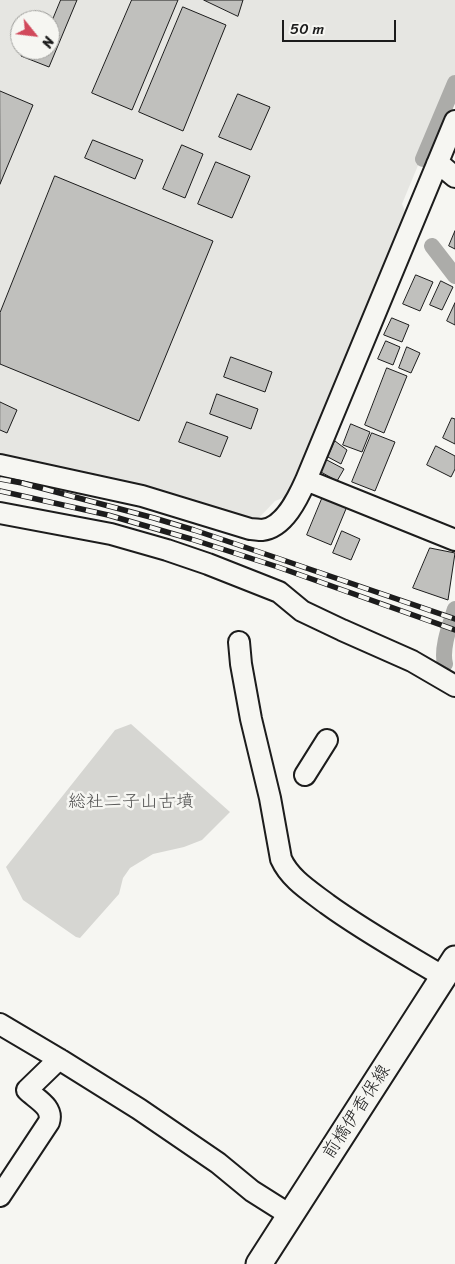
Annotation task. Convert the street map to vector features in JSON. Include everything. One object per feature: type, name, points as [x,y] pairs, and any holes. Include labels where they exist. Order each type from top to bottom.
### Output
[{"type":"main road","name":"前橋伊香保線","points":[[259,1264],[449,968]]},
{"type":"street","points":[[0,465],[142,496],[250,529],[264,530],[278,523],[296,502],[306,480],[455,121]]},
{"type":"street","points":[[437,164],[455,177]]},
{"type":"street","points":[[306,480],[455,540]]},
{"type":"street","points":[[0,513],[111,534],[208,564],[279,592],[302,611],[412,661],[455,686]]},
{"type":"street","points":[[239,642],[251,719],[284,866],[312,893],[352,922],[449,968]]},
{"type":"street","points":[[305,775],[328,740]]},
{"type":"street","points":[[0,1024],[177,1134],[218,1163],[252,1191],[290,1215]]},
{"type":"street","points":[[0,1196],[49,1122],[49,1110],[27,1090],[59,1059]]},
{"type":"shaded area","points":[[0,0],[455,0],[455,76],[402,204],[406,213],[296,480],[285,497],[275,501],[254,523],[0,457]]},
{"type":"green space","name":"総社二子山古墳","points":[[131,724],[230,812],[202,840],[184,847],[153,854],[130,868],[123,878],[119,894],[80,938],[23,900],[6,867],[115,730]]},
{"type":"building","points":[[61,0],[77,0],[60,41],[60,10],[57,10]]},
{"type":"building","points":[[132,0],[178,0],[132,110],[92,93]]},
{"type":"building","points":[[204,0],[243,0],[238,16]]},
{"type":"building","points":[[183,7],[226,25],[183,131],[139,112]]},
{"type":"building","points":[[31,60],[52,60],[49,67]]},
{"type":"building","points":[[0,91],[33,105],[0,184]]},
{"type":"building","points":[[238,94],[270,107],[251,150],[219,137]]},
{"type":"building","points":[[93,140],[143,160],[135,179],[85,158]]},
{"type":"building","points":[[182,145],[203,154],[185,198],[163,189]]},
{"type":"building","points":[[216,162],[250,176],[232,218],[198,204]]},
{"type":"building","points":[[55,176],[213,241],[139,421],[0,364],[0,313]]},
{"type":"building","points":[[455,231],[455,249],[449,246]]},
{"type":"building","points":[[416,275],[433,282],[420,311],[403,304]]},
{"type":"building","points":[[441,281],[453,287],[442,310],[430,305]]},
{"type":"building","points":[[455,303],[455,325],[447,321]]},
{"type":"building","points":[[392,318],[409,325],[402,342],[384,335]]},
{"type":"building","points":[[386,341],[400,347],[393,365],[378,359]]},
{"type":"building","points":[[407,347],[420,353],[411,373],[399,368]]},
{"type":"building","points":[[231,357],[272,372],[265,392],[224,377]]},
{"type":"building","points":[[387,368],[407,376],[384,433],[365,425]]},
{"type":"building","points":[[217,394],[258,409],[251,429],[210,414]]},
{"type":"building","points":[[0,402],[17,410],[7,433],[0,430]]},
{"type":"building","points":[[452,418],[455,419],[455,444],[443,438]]},
{"type":"building","points":[[187,422],[228,437],[220,457],[179,442]]},
{"type":"building","points":[[351,424],[370,432],[362,452],[343,445]]},
{"type":"building","points":[[372,433],[395,442],[375,491],[352,482]]},
{"type":"building","points":[[335,441],[347,450],[341,464],[328,457]]},
{"type":"building","points":[[436,446],[455,456],[455,469],[451,477],[427,465]]},
{"type":"building","points":[[325,459],[344,469],[337,481],[321,472],[323,467],[321,466]]},
{"type":"building","points":[[324,494],[348,504],[331,545],[307,535]]},
{"type":"building","points":[[342,531],[360,539],[351,560],[333,553]]},
{"type":"building","points":[[430,548],[455,553],[448,600],[413,588]]},
{"type":"waterway","points":[[423,159],[455,83]]},
{"type":"waterway","points":[[432,246],[455,276]]},
{"type":"waterway","points":[[445,664],[445,644],[455,609]]},
{"type":"railway","points":[[0,479],[22,483],[194,530],[455,619]]},
{"type":"railway","points":[[0,491],[108,515],[191,539],[278,567],[455,630]]}]
